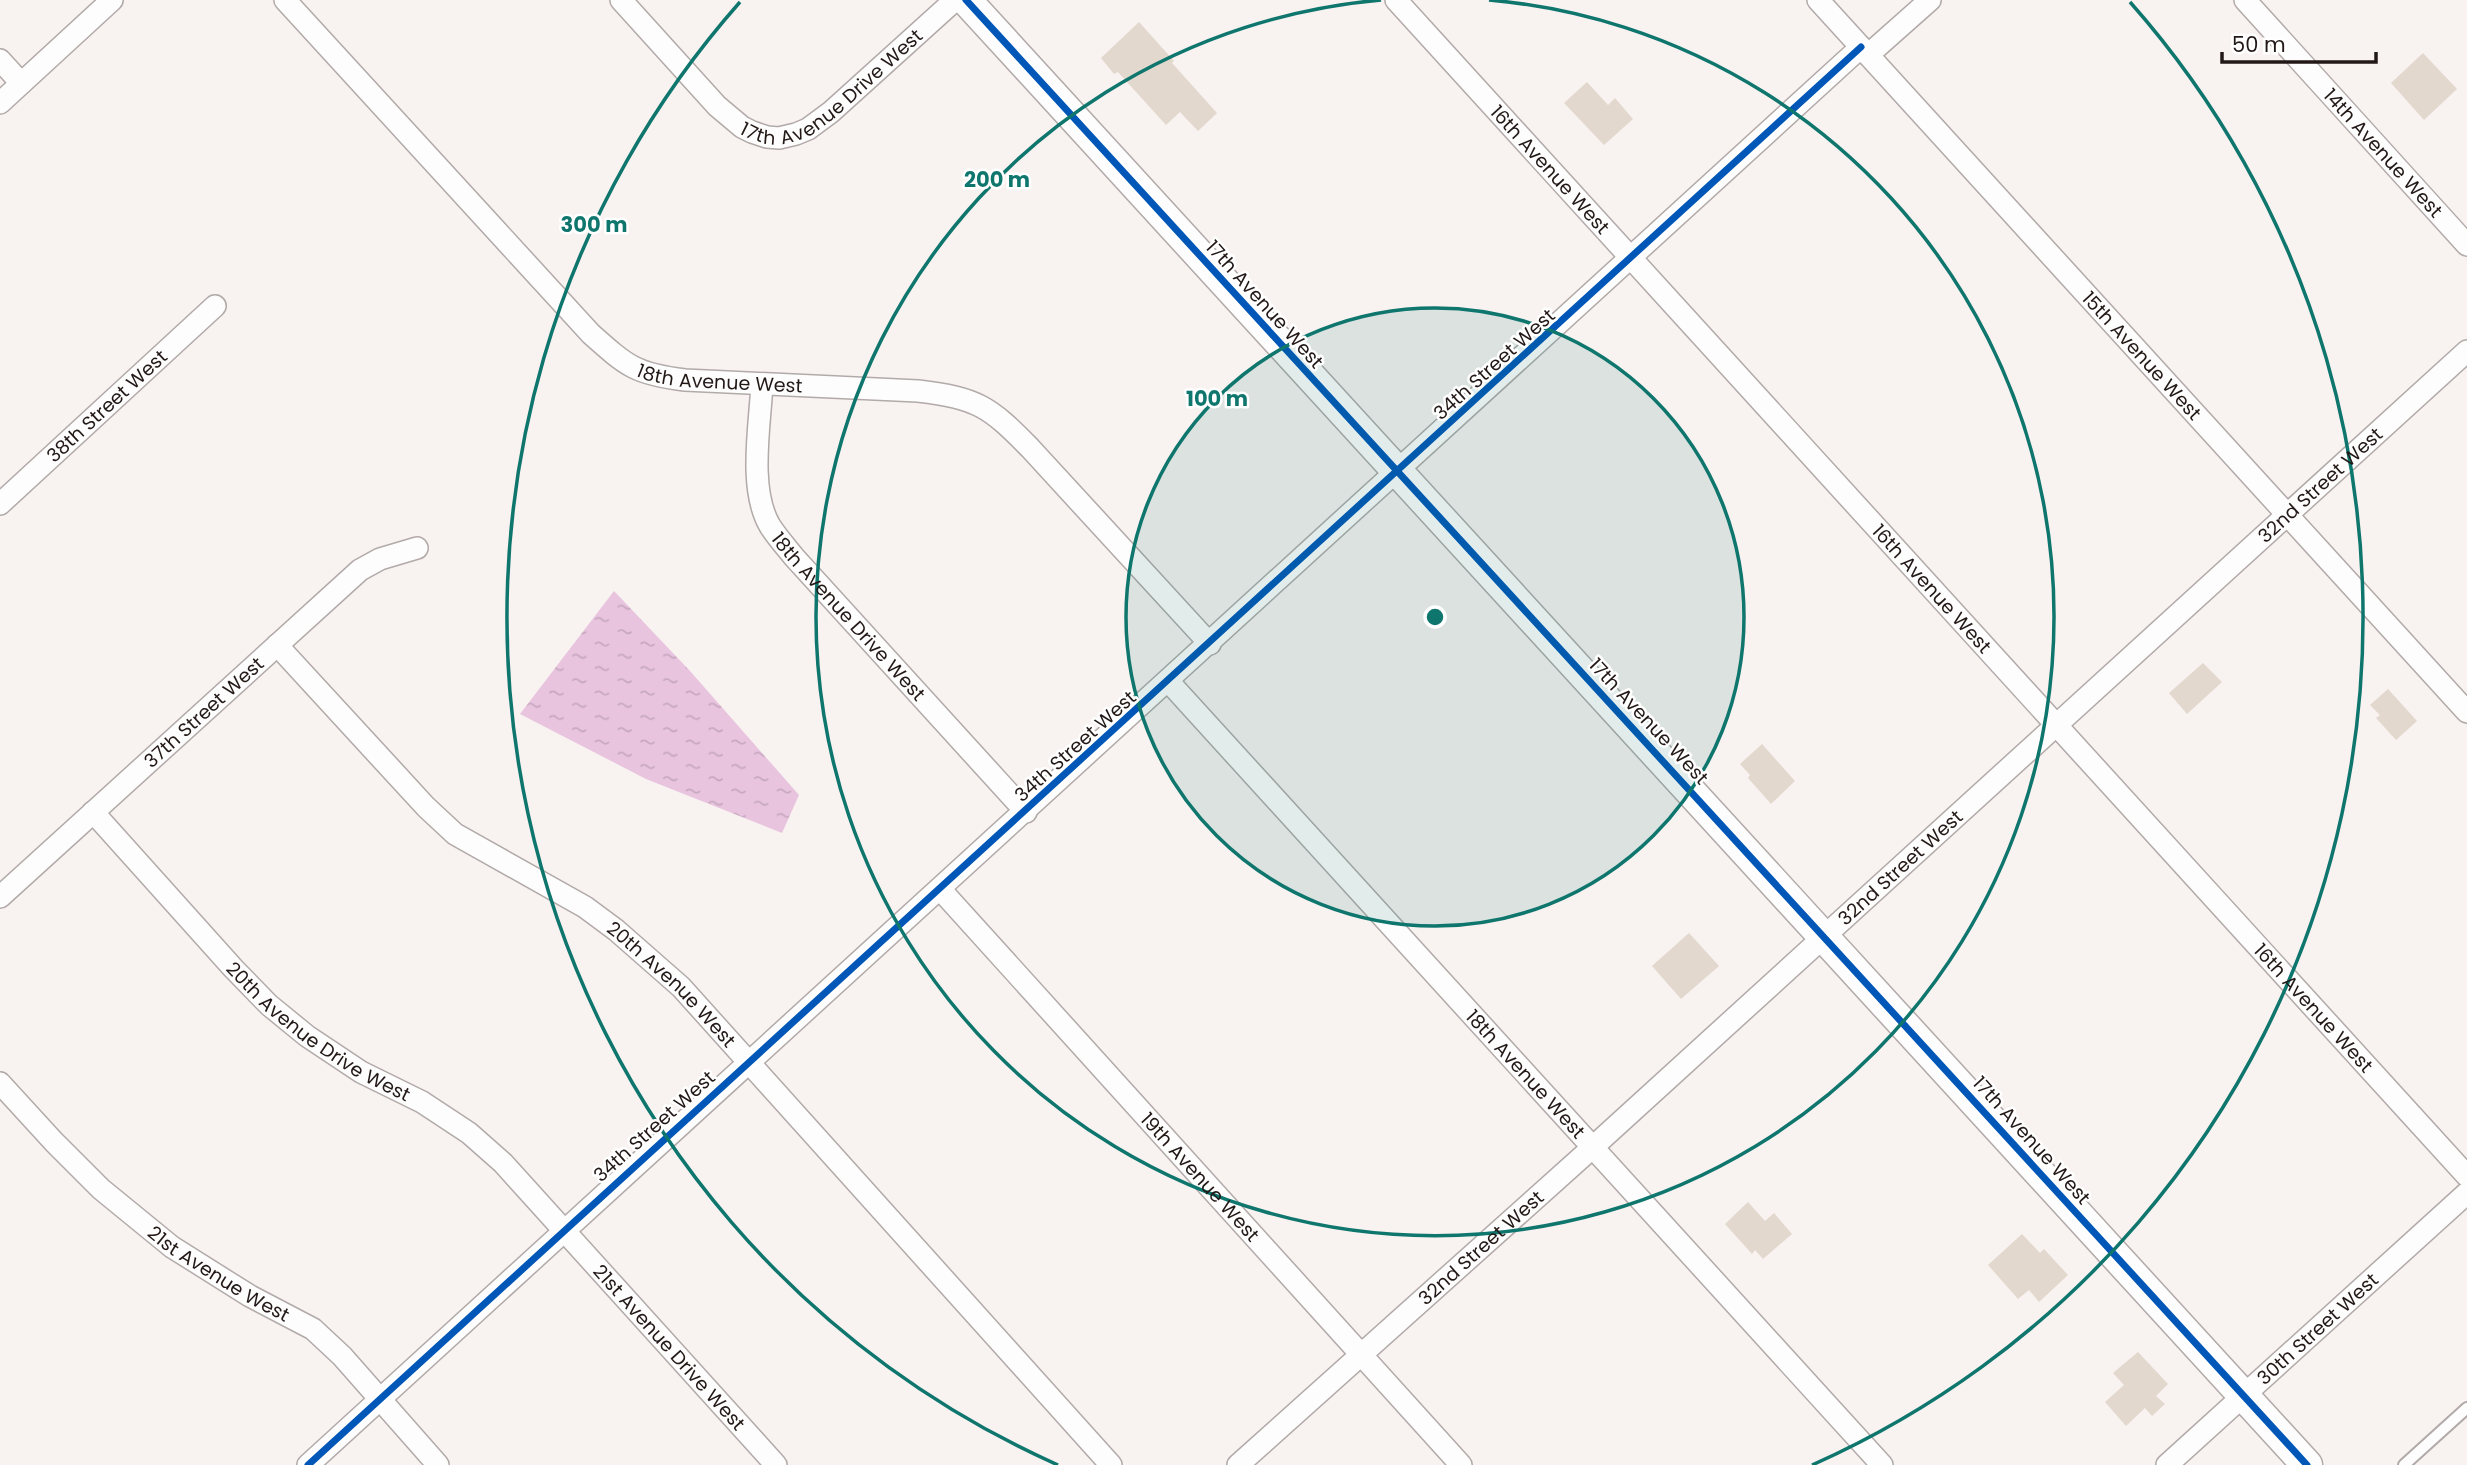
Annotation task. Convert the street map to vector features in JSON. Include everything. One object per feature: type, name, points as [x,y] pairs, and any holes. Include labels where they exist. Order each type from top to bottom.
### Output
[{"type":"street","points":[[0,103],[112,0]]},
{"type":"street","name":"18th Avenue West","points":[[285,0],[591,334],[620,359],[652,376],[685,380],[918,391],[955,395],[982,406],[1004,421],[1030,448],[1210,644]]},
{"type":"street","name":"17th Avenue Drive West","points":[[621,0],[717,106],[733,120],[752,132],[779,138],[808,129],[831,112],[955,0]]},
{"type":"street","name":"17th Avenue West","points":[[966,0],[2307,1465]]},
{"type":"street","name":"16th Avenue West","points":[[1396,0],[2467,1176]]},
{"type":"street","name":"15th Avenue West","points":[[1818,0],[2467,712]]},
{"type":"street","name":"34th Street West","points":[[308,1465],[1632,259],[1865,51],[1930,0]]},
{"type":"street","name":"14th Avenue West","points":[[2245,0],[2467,245]]},
{"type":"street","points":[[0,60],[21,83]]},
{"type":"street","name":"38th Street West","points":[[0,504],[215,306]]},
{"type":"street","name":"32nd Street West","points":[[1238,1465],[1593,1147],[2467,351]]},
{"type":"street","name":"18th Avenue Drive West","points":[[762,384],[758,470],[760,498],[770,526],[794,557],[1026,812]]},
{"type":"street","name":"37th Street West","points":[[0,897],[360,570],[380,559],[418,548]]},
{"type":"street","name":"20th Avenue West","points":[[277,645],[454,834],[584,907],[616,930],[681,987],[1111,1465]]},
{"type":"street","name":"18th Avenue West","points":[[1168,682],[1882,1465]]},
{"type":"street","name":"20th Avenue Drive West","points":[[93,812],[269,1005],[307,1036],[361,1072],[422,1102],[469,1133],[502,1163],[563,1230]]},
{"type":"street","name":"19th Avenue West","points":[[940,889],[1461,1465]]},
{"type":"street","name":"21st Avenue West","points":[[0,1083],[54,1142],[122,1208],[198,1265],[313,1329],[342,1356],[438,1465]]},
{"type":"street","name":"30th Street West","points":[[2167,1465],[2467,1193]]},
{"type":"street","name":"21st Avenue Drive West","points":[[563,1230],[776,1465]]},
{"type":"lane","points":[[2404,1465],[2467,1408]]},
{"type":"water","points":[[614,591],[690,671],[799,795],[782,833],[646,779],[520,714]]},
{"type":"building","points":[[1139,22],[1217,113],[1198,131],[1180,112],[1166,125],[1118,72],[1114,74],[1101,58]]},
{"type":"building","points":[[2423,53],[2457,89],[2424,120],[2391,83]]},
{"type":"building","points":[[1587,82],[1608,105],[1615,98],[1633,119],[1604,145],[1564,103]]},
{"type":"building","points":[[2203,663],[2222,682],[2187,714],[2169,693]]},
{"type":"building","points":[[2388,689],[2417,721],[2396,740],[2376,718],[2380,715],[2370,705]]},
{"type":"building","points":[[1762,744],[1795,781],[1771,804],[1748,778],[1750,775],[1740,764]]},
{"type":"building","points":[[1689,933],[1719,966],[1681,999],[1652,966]]},
{"type":"building","points":[[1748,1202],[1765,1221],[1774,1213],[1792,1234],[1763,1259],[1755,1250],[1752,1254],[1725,1224]]},
{"type":"building","points":[[2022,1234],[2040,1253],[2044,1249],[2068,1275],[2039,1302],[2029,1290],[2018,1299],[1988,1265]]},
{"type":"building","points":[[2138,1352],[2168,1384],[2156,1396],[2165,1404],[2152,1416],[2145,1408],[2126,1426],[2105,1402],[2124,1385],[2113,1373]]},
{"type":"cycle path","points":[[966,0],[2307,1465]]},
{"type":"cycle path","points":[[308,1465],[1861,47]]}]
